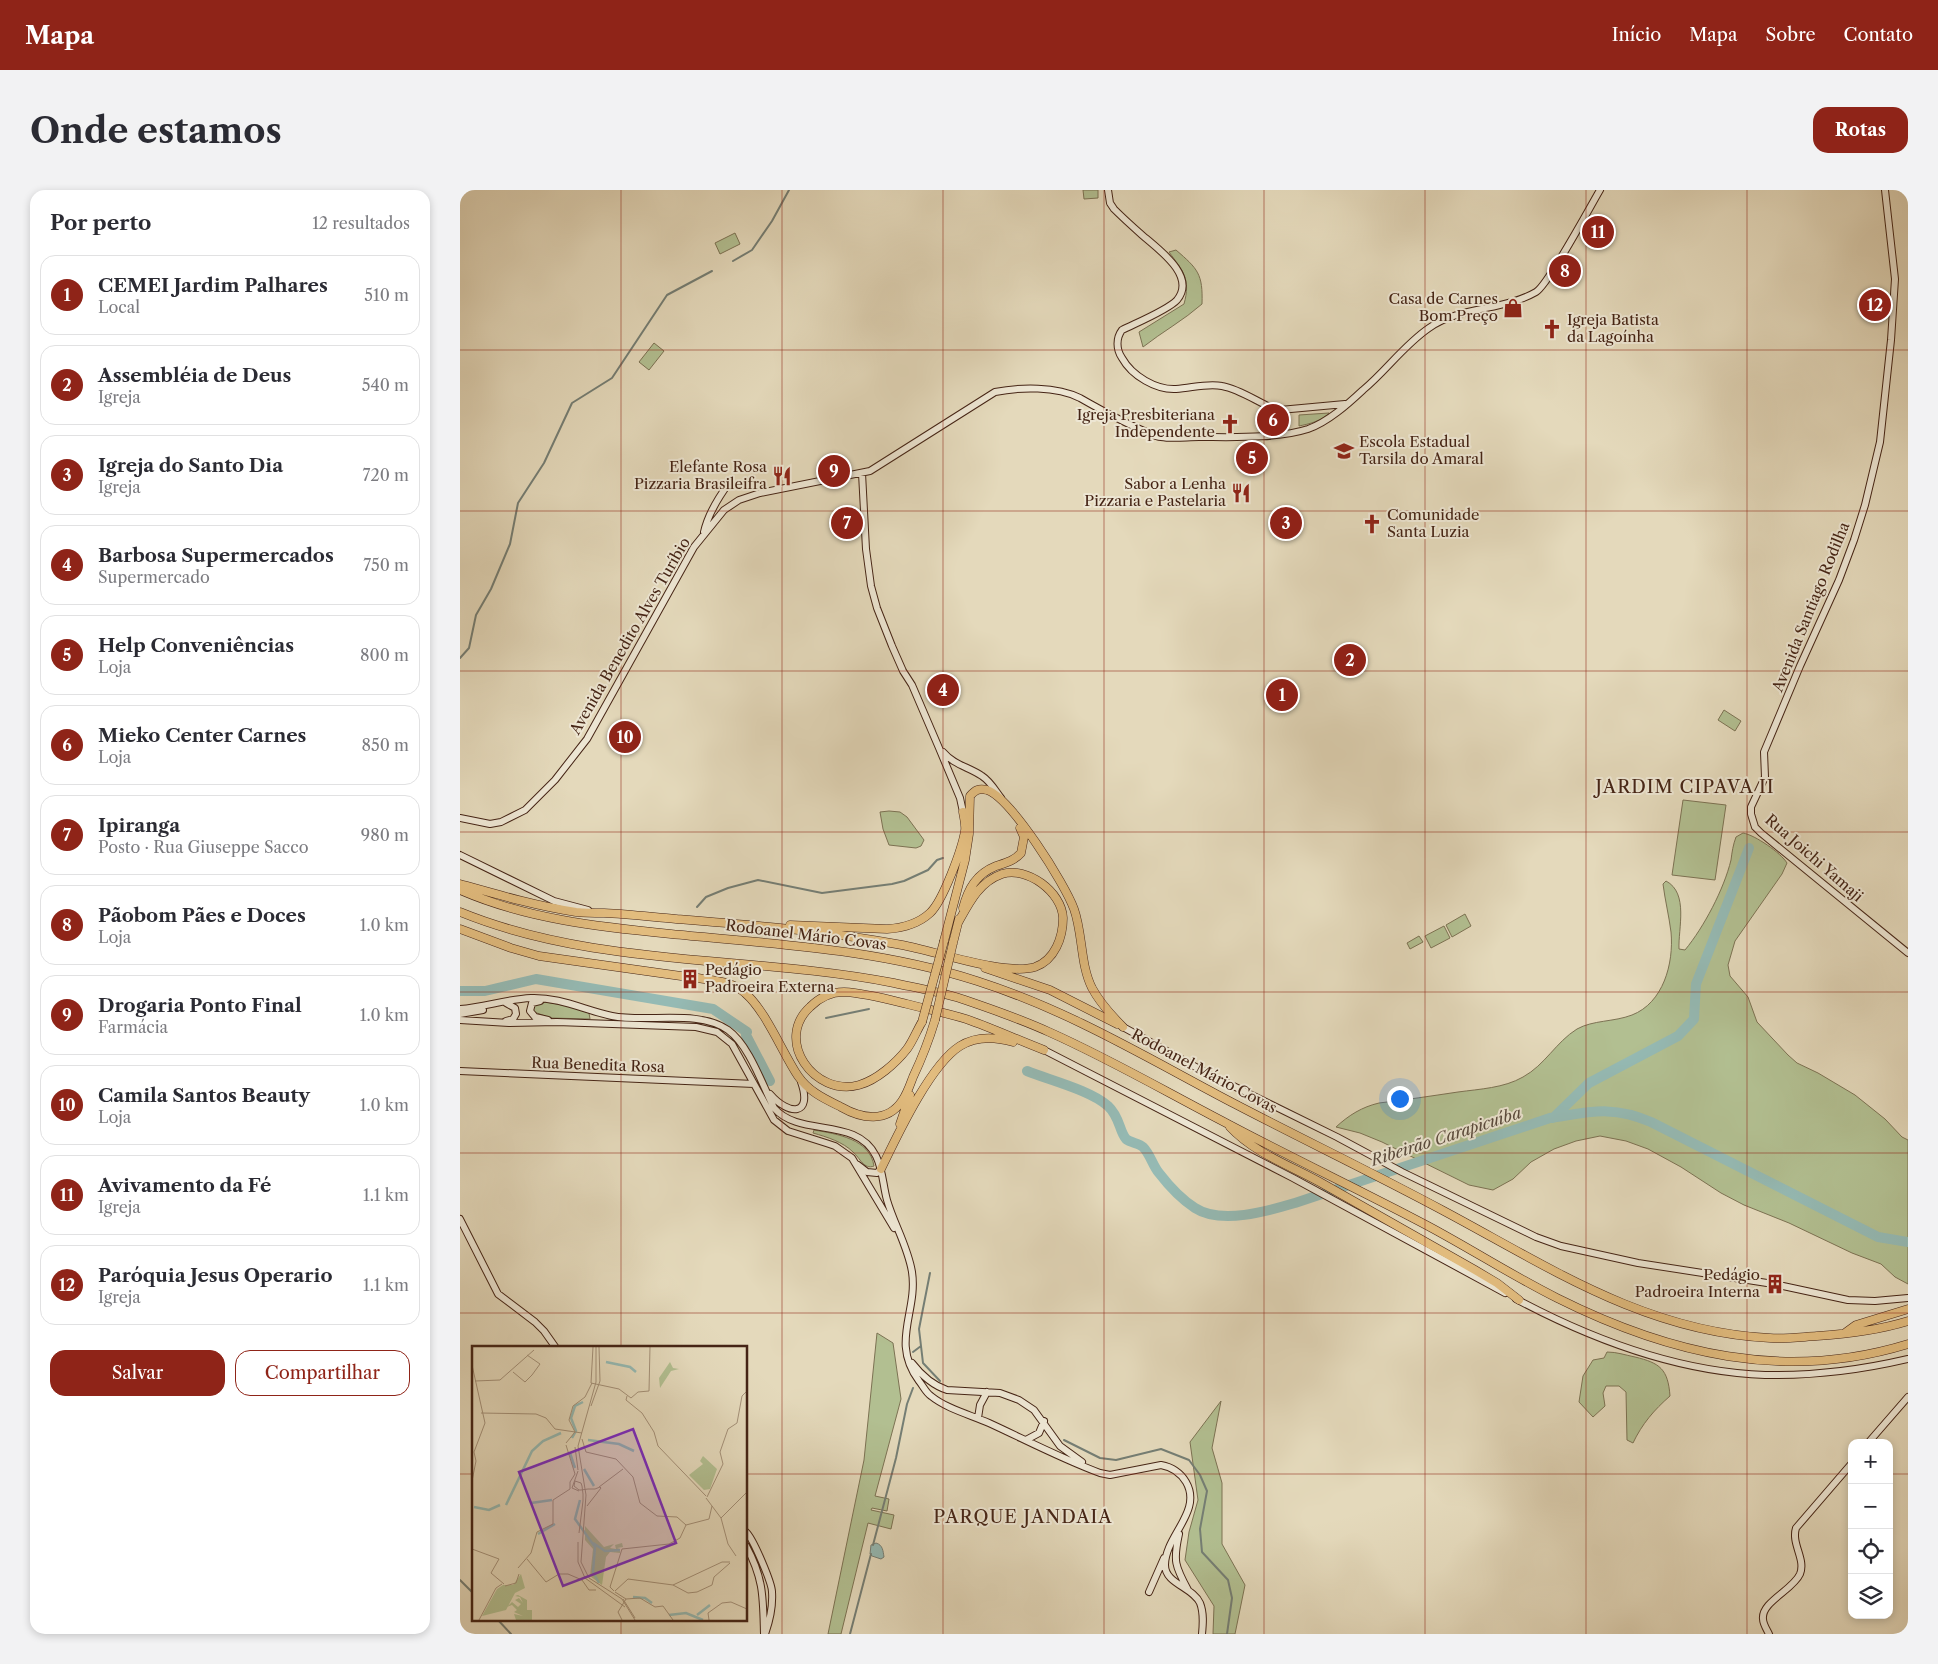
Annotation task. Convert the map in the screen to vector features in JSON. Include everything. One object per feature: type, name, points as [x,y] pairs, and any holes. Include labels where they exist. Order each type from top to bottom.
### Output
[{"type":"highway","points":[[1044,1050],[966,1020],[877,997],[843,992],[827,995],[817,1000],[805,1011],[798,1028],[796,1043],[799,1055],[806,1067],[824,1083],[840,1086],[859,1085],[875,1078],[908,1048],[922,1022],[944,941],[967,848],[970,796],[974,791],[980,789],[990,791],[1011,811],[1047,858],[1069,896],[1075,911],[1085,965],[1092,987],[1105,1008],[1123,1027]]},
{"type":"highway","points":[[893,1145],[935,1020],[966,897],[981,874],[995,866],[1010,862],[1020,853],[1024,837],[1011,811]]},
{"type":"highway","points":[[963,812],[964,835],[967,848]]},
{"type":"highway","points":[[740,924],[860,930],[903,928],[921,920],[931,912],[938,902],[969,826]]},
{"type":"highway","points":[[460,884],[556,909],[584,913],[740,924],[903,945],[957,958],[1013,968],[1036,966],[1056,950],[1062,935],[1063,916],[1056,896],[1045,885],[1036,879],[1019,874],[1006,873],[985,883],[976,892],[958,923]]},
{"type":"highway","name":"Rodoanel Mário Covas","points":[[460,890],[509,907],[552,918],[600,927],[840,950],[882,957],[958,975],[1029,998],[1105,1033],[1237,1105],[1383,1179],[1582,1286],[1630,1308],[1681,1324],[1715,1332],[1774,1339],[1843,1334],[1908,1321]]},
{"type":"highway","points":[[460,912],[502,928],[547,940],[616,952],[816,970],[874,979],[956,997],[1053,1034],[1358,1192],[1428,1226],[1555,1297],[1608,1321],[1666,1343],[1713,1355],[1777,1361],[1808,1361],[1848,1357],[1908,1344]]},
{"type":"highway","points":[[460,929],[539,956],[681,976]]},
{"type":"highway","points":[[957,958],[1050,990],[1123,1027]]},
{"type":"highway","points":[[698,978],[725,982],[736,986],[746,993],[762,1014],[799,1078],[813,1092],[860,1116],[872,1118],[884,1116],[894,1110],[903,1100],[927,1046]]},
{"type":"highway","points":[[881,1168],[941,1063],[961,1046],[976,1040],[991,1038],[1044,1050]]},
{"type":"highway","points":[[1227,1124],[1238,1136],[1254,1147],[1325,1185],[1497,1283],[1519,1300]]},
{"type":"highway","points":[[1843,1334],[1856,1325],[1908,1309]]},
{"type":"main road","points":[[1108,190],[1110,203],[1124,219],[1168,257],[1180,275],[1182,285],[1181,294],[1171,305],[1122,330],[1118,336],[1119,354],[1132,370],[1140,377],[1163,388],[1223,386],[1280,410],[1347,404]]},
{"type":"main road","name":"Avenida Benedito Alves Turíbio","points":[[460,818],[490,824],[502,822],[525,810],[555,780],[587,739],[683,565],[703,534],[724,510],[746,497],[870,471],[995,392],[1005,390],[1026,389],[1066,393],[1079,398],[1122,422],[1161,437],[1236,437],[1287,433],[1306,429],[1319,424],[1364,390],[1420,334],[1431,326],[1461,314],[1517,299],[1538,291],[1600,190]]},
{"type":"main road","name":"Avenida Santiago Rodilha","points":[[1764,762],[1764,752],[1839,580],[1854,540],[1865,505],[1880,442],[1891,340],[1894,279],[1886,190]]},
{"type":"main road","points":[[862,473],[866,549],[874,597],[892,646],[903,671],[912,684],[960,798],[963,812]]},
{"type":"main road","points":[[703,534],[719,496],[729,483]]},
{"type":"main road","points":[[939,748],[948,758],[986,779],[1011,811]]},
{"type":"main road","name":"Rua Joichi Yamaji","points":[[1764,762],[1764,780],[1751,807],[1751,820],[1755,827],[1908,952]]},
{"type":"main road","points":[[460,855],[554,901],[604,913]]},
{"type":"main road","points":[[460,1009],[532,998],[551,999],[562,1000],[613,1016],[691,1019],[719,1025],[734,1035],[742,1045],[778,1113],[792,1121],[840,1130],[856,1136],[870,1146],[881,1168],[888,1201],[908,1257],[914,1284],[906,1328],[907,1356],[916,1377],[931,1396],[1100,1474],[1110,1475],[1161,1465],[1178,1472],[1188,1486],[1191,1494],[1190,1504],[1150,1592]]},
{"type":"main road","points":[[551,999],[532,1003],[530,1011],[535,1017],[557,1022]]},
{"type":"main road","points":[[461,1018],[504,1003]]},
{"type":"main road","points":[[502,1022],[512,1019],[516,1014],[515,1008],[504,1003]]},
{"type":"main road","points":[[461,1018],[502,1022],[696,1027],[710,1030],[723,1036],[732,1044],[774,1120],[795,1133],[835,1146],[852,1158],[864,1170],[877,1173],[881,1168]]},
{"type":"main road","points":[[1123,1027],[1203,1072],[1337,1137],[1388,1165],[1498,1220],[1561,1246],[1638,1263],[1767,1283]]},
{"type":"main road","points":[[1044,1050],[1314,1190],[1519,1300],[1558,1320],[1615,1344],[1668,1359],[1719,1370],[1763,1375],[1806,1374],[1857,1369],[1908,1359]]},
{"type":"main road","points":[[735,1082],[743,1075],[746,1068]]},
{"type":"main road","name":"Rua Benedita Rosa","points":[[460,1070],[754,1084]]},
{"type":"main road","points":[[763,1086],[778,1103],[786,1108],[796,1110],[805,1101],[806,1095],[799,1078]]},
{"type":"main road","points":[[852,1158],[900,1237]]},
{"type":"main road","points":[[460,1219],[498,1294],[540,1326],[555,1346]]},
{"type":"main road","points":[[1783,1286],[1848,1300],[1875,1301],[1908,1298]]},
{"type":"main road","points":[[907,1356],[921,1374],[939,1387],[947,1390],[1000,1393],[1019,1400],[1034,1410],[1044,1421],[1060,1446],[1070,1455],[1100,1474]]},
{"type":"main road","points":[[978,1418],[980,1404],[987,1392]]},
{"type":"main road","points":[[1871,1439],[1908,1397]]},
{"type":"main road","points":[[1026,1440],[1039,1434],[1044,1421]]},
{"type":"main road","points":[[1769,1634],[1763,1621],[1765,1610],[1800,1574],[1801,1566],[1794,1540],[1796,1528],[1848,1468]]},
{"type":"main road","points":[[1181,1524],[1175,1559],[1177,1570],[1189,1591]]},
{"type":"main road","points":[[748,1534],[752,1539],[772,1589],[770,1619],[764,1634]]},
{"type":"main road","points":[[748,1546],[750,1546],[752,1539]]},
{"type":"main road","points":[[748,1550],[759,1573],[762,1587],[764,1634]]},
{"type":"main road","points":[[1166,1554],[1165,1567],[1169,1576],[1197,1598],[1200,1604],[1203,1614],[1202,1634]]},
{"type":"main road","points":[[762,1587],[767,1584],[772,1589]]},
{"type":"main road","points":[[763,1596],[767,1601],[772,1600]]},
{"type":"green space","points":[[1083,190],[1098,190],[1098,198],[1084,199]]},
{"type":"green space","points":[[735,233],[740,244],[720,254],[715,243]]},
{"type":"green space","points":[[1176,250],[1198,273],[1202,304],[1143,347],[1139,332],[1184,304],[1187,288],[1186,282],[1169,252]]},
{"type":"green space","points":[[654,343],[664,351],[649,370],[639,362]]},
{"type":"green space","points":[[1329,413],[1319,420],[1299,426],[1299,415]]},
{"type":"green space","points":[[1724,710],[1741,721],[1735,731],[1718,720]]},
{"type":"green space","points":[[1683,800],[1726,805],[1715,880],[1672,875]]},
{"type":"green space","points":[[880,812],[900,812],[907,817],[924,840],[921,846],[916,848],[889,845],[883,829]]},
{"type":"green space","points":[[1743,833],[1767,845],[1787,863],[1782,874],[1735,941],[1728,965],[1730,976],[1748,997],[1757,1022],[1788,1055],[1797,1063],[1855,1095],[1885,1119],[1902,1137],[1908,1140],[1908,1284],[1895,1277],[1881,1264],[1744,1205],[1648,1149],[1626,1141],[1600,1136],[1576,1141],[1554,1149],[1531,1162],[1513,1179],[1493,1190],[1469,1185],[1382,1142],[1360,1133],[1336,1127],[1356,1112],[1379,1103],[1492,1088],[1516,1081],[1531,1072],[1563,1040],[1577,1029],[1590,1024],[1632,1015],[1643,1009],[1659,992],[1671,957],[1671,932],[1663,884],[1666,881],[1678,894],[1681,912],[1679,949],[1685,950],[1713,907],[1728,871],[1736,837]]},
{"type":"green space","points":[[1465,914],[1471,926],[1452,937],[1446,925]]},
{"type":"green space","points":[[1444,926],[1450,938],[1431,948],[1425,936]]},
{"type":"green space","points":[[1419,936],[1423,942],[1410,949],[1407,943]]},
{"type":"green space","points":[[546,1002],[568,1006],[589,1013],[590,1019],[551,1018],[534,1012],[533,1008],[535,1005]]},
{"type":"green space","points":[[814,1130],[851,1139],[866,1150],[874,1166],[865,1165],[844,1145],[813,1133]]},
{"type":"green space","points":[[877,1333],[893,1343],[901,1399],[875,1496],[889,1499],[887,1511],[872,1508],[871,1510],[894,1515],[891,1529],[868,1523],[841,1634],[828,1634],[864,1460]]},
{"type":"green space","points":[[1607,1352],[1614,1352],[1651,1362],[1665,1373],[1667,1379],[1670,1396],[1649,1418],[1633,1443],[1627,1440],[1626,1392],[1619,1386],[1606,1386],[1603,1393],[1605,1406],[1593,1417],[1579,1402],[1583,1376],[1593,1360],[1604,1358]]},
{"type":"green space","points":[[1221,1401],[1212,1448],[1222,1483],[1222,1544],[1245,1585],[1235,1634],[1213,1634],[1214,1606],[1185,1560],[1189,1532],[1198,1500],[1190,1442]]},
{"type":"water","points":[[876,1543],[883,1550],[884,1557],[881,1559],[870,1554],[871,1545]]},
{"type":"waterway","points":[[733,261],[752,250],[772,221],[789,190]]},
{"type":"waterway","points":[[460,658],[469,648],[476,615],[491,589],[510,544],[518,503],[544,463],[572,403],[612,378],[667,295],[712,271]]},
{"type":"waterway","points":[[1553,1118],[1589,1083],[1678,1036],[1694,1019],[1696,984],[1749,848]]},
{"type":"waterway","points":[[697,907],[706,897],[728,888],[758,880],[822,893],[892,884],[904,881],[928,870],[937,860],[943,858]]},
{"type":"waterway","name":"Ribeirão Carapicuíba","points":[[460,991],[485,991],[536,979],[713,1009],[747,1032],[746,1035],[770,1081]]},
{"type":"waterway","name":"Ribeirão Carapicuíba","points":[[826,1018],[869,1009]]},
{"type":"waterway","name":"Ribeirão Carapicuíba","points":[[1027,1071],[1080,1090],[1108,1106],[1115,1115],[1126,1139],[1143,1147],[1167,1183],[1195,1208],[1218,1216],[1245,1215],[1272,1210],[1550,1118],[1601,1111],[1624,1113],[1651,1122],[1878,1237],[1908,1242]]},
{"type":"waterway","points":[[930,1273],[919,1329],[923,1363],[940,1381]]},
{"type":"waterway","points":[[913,1352],[921,1346]]},
{"type":"waterway","points":[[873,1545],[896,1458],[907,1404],[913,1388]]},
{"type":"waterway","points":[[1064,1440],[1100,1458],[1116,1460],[1161,1449],[1189,1460],[1200,1475],[1207,1491],[1200,1529],[1202,1552],[1228,1580],[1232,1598],[1227,1634]]},
{"type":"waterway","points":[[850,1634],[871,1554]]},
{"type":"waterway","points":[[460,1580],[472,1592]]},
{"type":"waterway","points":[[500,1622],[511,1634]]},
{"type":"tunnel","points":[[681,976],[698,978]]},
{"type":"tunnel","points":[[1767,1283],[1783,1286]]},
{"type":"place","name":"Avivamento da Fé","points":[[1598,232]]},
{"type":"place","name":"Pãobom Pães e Doces","points":[[1565,271]]},
{"type":"place","name":"Paróquia Jesus Operario","points":[[1875,305]]},
{"type":"place","name":"Casa de Carnes Bom Preço","points":[[1513,308]]},
{"type":"place","name":"Igreja Batista da Lagoínha","points":[[1552,329]]},
{"type":"place","name":"Mieko Center Carnes","points":[[1273,420]]},
{"type":"place","name":"Igreja Presbiteriana Independente","points":[[1230,424]]},
{"type":"place","name":"Escola Estadual Tarsila do Amaral","points":[[1344,451]]},
{"type":"place","name":"Help Conveniências","points":[[1252,458]]},
{"type":"place","name":"Drogaria Ponto Final","points":[[834,471]]},
{"type":"place","name":"Elefante Rosa Pizzaria Brasileifra","points":[[782,476]]},
{"type":"place","name":"Sabor a Lenha Pizzaria e Pastelaria","points":[[1241,493]]},
{"type":"place","name":"Ipiranga","points":[[847,523]]},
{"type":"place","name":"Igreja do Santo Dia","points":[[1286,523]]},
{"type":"place","name":"Comunidade Santa Luzia","points":[[1372,524]]},
{"type":"place","name":"Assembléia de Deus","points":[[1350,660]]},
{"type":"place","name":"Barbosa Supermercados","points":[[943,690]]},
{"type":"place","name":"CEMEI Jardim Palhares","points":[[1282,695]]},
{"type":"place","name":"Camila Santos Beauty","points":[[625,737]]},
{"type":"place","name":"Pedágio Padroeira Externa","points":[[690,979]]},
{"type":"place","name":"Pedágio Padroeira Interna","points":[[1775,1284]]},
{"type":"district","name":"JARDIM CIPAVA II","points":[[1685,787]]},
{"type":"district","name":"PARQUE JANDAIA","points":[[1023,1517]]}]
